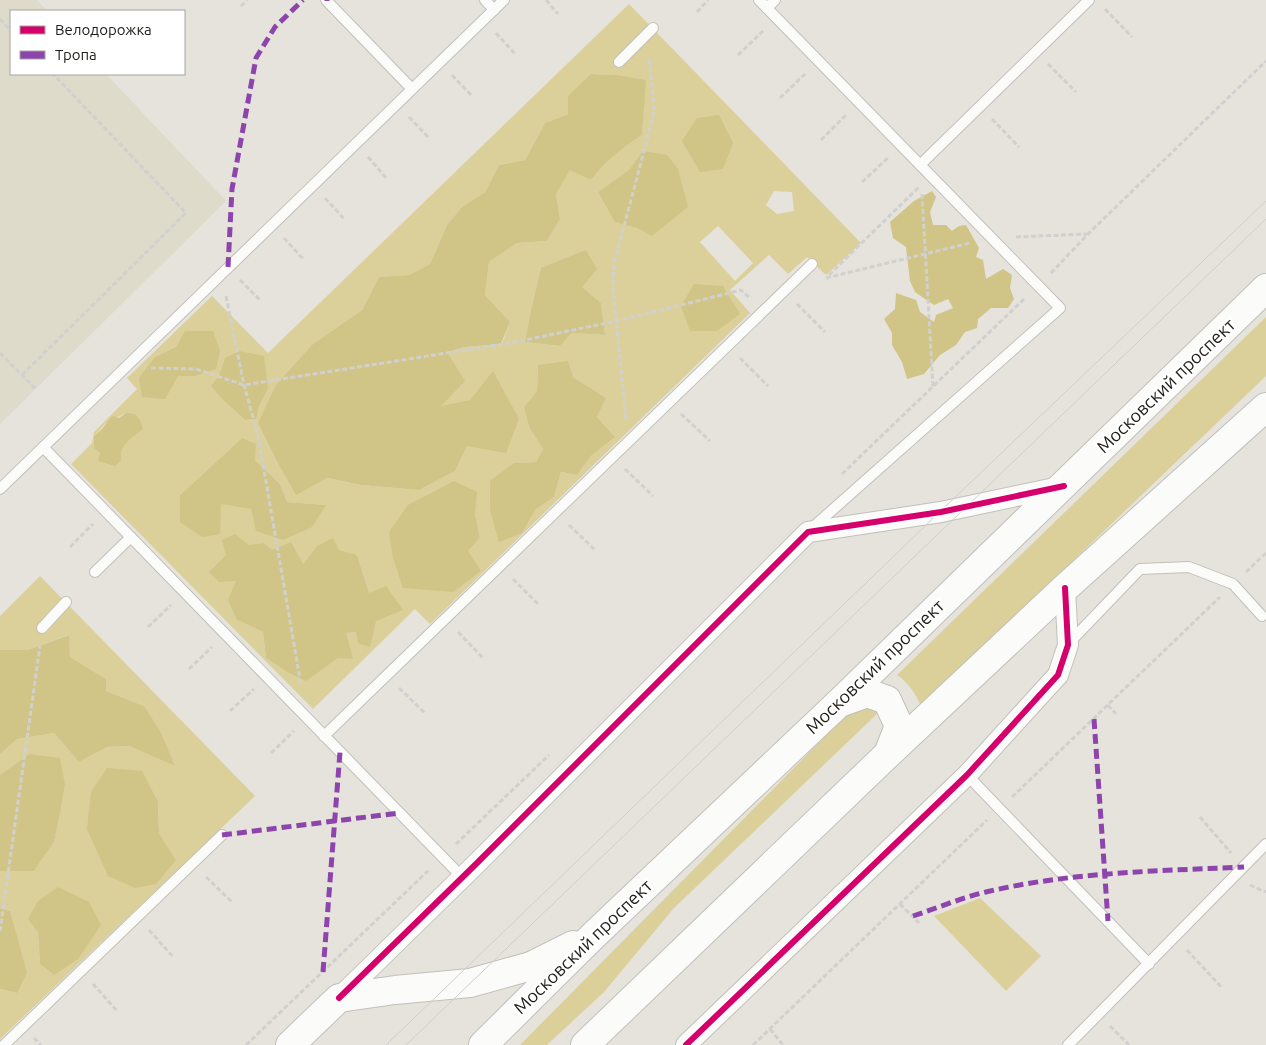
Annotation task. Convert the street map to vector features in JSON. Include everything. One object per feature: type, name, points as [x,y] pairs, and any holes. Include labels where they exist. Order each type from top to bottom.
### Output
[{"type":"main road","name":"Московский проспект","points":[[483,1045],[595,934],[839,703],[1266,288]]},
{"type":"main road","points":[[585,1045],[887,755],[1065,588],[1266,407]]},
{"type":"main road","points":[[839,703],[867,693],[887,700],[899,726],[887,755]]},
{"type":"main road","points":[[290,1045],[339,998],[470,983],[531,966],[595,934]]},
{"type":"street","points":[[339,998],[808,532],[940,512],[1064,486]]},
{"type":"street","points":[[686,1045],[968,776],[1058,675],[1068,645],[1065,588]]},
{"type":"lane","points":[[326,0],[412,89]]},
{"type":"lane","points":[[485,0],[494,10]]},
{"type":"lane","points":[[0,489],[504,0]]},
{"type":"lane","points":[[759,0],[1060,308],[808,532]]},
{"type":"lane","points":[[767,8],[775,0]]},
{"type":"lane","points":[[920,165],[1089,0]]},
{"type":"lane","points":[[619,62],[649,32]]},
{"type":"lane","points":[[324,736],[812,264]]},
{"type":"lane","points":[[43,447],[462,877]]},
{"type":"lane","points":[[95,572],[130,537]]},
{"type":"lane","points":[[1068,645],[1140,569],[1189,567],[1233,584],[1262,616]]},
{"type":"lane","points":[[42,628],[66,602]]},
{"type":"lane","points":[[968,776],[1149,964]]},
{"type":"lane","points":[[4,1045],[222,834]]},
{"type":"lane","points":[[1068,1045],[1266,844]]},
{"type":"path","points":[[241,6],[247,0]]},
{"type":"path","points":[[546,0],[558,14]]},
{"type":"path","points":[[697,12],[708,0]]},
{"type":"path","points":[[1102,6],[1132,37]]},
{"type":"path","points":[[738,55],[777,18]]},
{"type":"path","points":[[0,19],[10,30]]},
{"type":"path","points":[[484,20],[516,55]]},
{"type":"path","points":[[628,442],[612,288],[614,264],[653,116],[654,102],[649,32]]},
{"type":"path","points":[[1036,51],[1076,92]]},
{"type":"path","points":[[780,98],[818,60]]},
{"type":"path","points":[[1038,286],[1088,234],[1266,61]]},
{"type":"path","points":[[440,62],[472,96]]},
{"type":"path","points":[[22,375],[186,213],[54,75]]},
{"type":"path","points":[[821,140],[859,102]]},
{"type":"path","points":[[397,103],[429,138]]},
{"type":"path","points":[[980,106],[1019,147]]},
{"type":"path","points":[[356,143],[387,179]]},
{"type":"path","points":[[862,182],[901,145]]},
{"type":"path","points":[[313,185],[345,220]]},
{"type":"path","points":[[933,387],[925,254],[921,186],[826,278],[835,275],[925,254],[991,238],[1088,234]]},
{"type":"path","points":[[272,225],[304,260]]},
{"type":"path","points":[[225,270],[261,301]]},
{"type":"path","points":[[225,270],[244,385],[258,435],[306,718],[271,753]]},
{"type":"path","points":[[125,367],[196,369],[244,385],[510,343],[616,321],[741,290],[763,311]]},
{"type":"path","points":[[784,291],[824,332]]},
{"type":"path","points":[[728,345],[768,386]]},
{"type":"path","points":[[0,353],[36,389]]},
{"type":"path","points":[[669,403],[710,441]]},
{"type":"path","points":[[612,457],[653,496]]},
{"type":"path","points":[[70,547],[106,512]]},
{"type":"path","points":[[556,512],[596,551]]},
{"type":"path","points":[[500,566],[539,605]]},
{"type":"path","points":[[148,627],[184,592]]},
{"type":"path","points":[[446,619],[483,658]]},
{"type":"path","points":[[0,931],[42,628]]},
{"type":"path","points":[[189,669],[225,635]]},
{"type":"path","points":[[386,676],[426,713]]},
{"type":"path","points":[[230,711],[266,678]]},
{"type":"path","points":[[1108,705],[1116,714]]},
{"type":"path","points":[[1200,818],[1244,867]]},
{"type":"path","points":[[192,863],[232,902]]},
{"type":"path","points":[[900,904],[919,923]]},
{"type":"path","points":[[137,917],[174,958]]},
{"type":"path","points":[[1175,937],[1222,988]]},
{"type":"path","points":[[81,971],[118,1012]]},
{"type":"path","points":[[1098,1014],[1129,1045]]},
{"type":"path","points":[[770,1029],[783,1045]]},
{"type":"shaded area","points":[[0,0],[37,0],[46,10],[10,10],[10,75],[107,75],[226,201],[0,424]]},
{"type":"shaded area","points":[[629,4],[861,243],[826,275],[807,257],[788,274],[769,255],[730,290],[750,313],[430,624],[415,609],[313,709],[71,464],[92,443],[94,432],[137,389],[127,378],[212,296],[268,353]],"holes":[[[591,74],[618,75],[645,80],[642,135],[615,155],[591,180],[570,169],[556,194],[560,219],[547,241],[517,243],[489,262],[485,295],[510,322],[502,344],[464,347],[447,351],[441,407],[470,400],[493,372],[467,446],[455,471],[419,490],[361,485],[326,478],[296,494],[275,458],[258,423],[313,344],[362,310],[379,277],[409,275],[430,264],[447,225],[462,207],[485,192],[499,165],[525,160],[545,123],[568,114]],[[630,169],[688,207],[652,235],[615,221],[598,192]],[[774,191],[792,192],[794,211],[777,214],[766,205]],[[718,226],[753,263],[735,281],[700,242]],[[541,268],[582,287],[601,303],[605,335],[572,333],[560,346],[525,342]],[[177,346],[195,376],[178,376],[155,357]],[[538,366],[573,377],[606,398],[597,417],[615,437],[591,456],[577,475],[561,472],[554,497],[535,510],[514,463],[536,462],[543,449],[529,427],[524,407],[537,391]],[[219,376],[266,380],[267,389],[256,419],[245,420],[223,400],[212,386]],[[126,413],[130,439],[123,447],[120,456],[99,461],[100,453],[94,436],[106,423]],[[242,438],[255,460],[280,484],[287,502],[325,505],[251,509],[180,495]],[[475,514],[480,538],[468,551]],[[264,543],[272,551],[303,564],[317,546],[357,555],[369,593],[356,632],[346,633],[338,658],[306,680],[287,672],[266,658],[263,632],[237,620],[236,581],[209,572],[222,560],[240,549]]]},
{"type":"shaded area","points":[[591,74],[618,75],[646,80],[642,135],[615,155],[591,180],[570,170],[556,194],[560,219],[547,241],[517,243],[489,262],[485,295],[510,322],[501,344],[464,347],[447,352],[465,381],[441,406],[470,400],[493,371],[519,419],[506,453],[467,446],[455,471],[419,490],[361,485],[327,478],[296,495],[258,423],[276,385],[313,344],[362,310],[379,277],[409,275],[430,264],[447,225],[462,207],[485,192],[499,165],[525,160],[545,123],[568,114],[568,96]]},
{"type":"shaded area","points":[[719,115],[733,143],[723,169],[700,172],[682,141],[697,118]]},
{"type":"shaded area","points":[[643,151],[667,155],[678,169],[688,207],[652,236],[637,228],[615,222],[598,192],[630,169]]},
{"type":"shaded area","points":[[932,191],[936,197],[930,212],[933,225],[946,225],[952,231],[959,226],[966,225],[979,248],[976,257],[983,260],[986,279],[1003,269],[1012,275],[1010,288],[1014,299],[1008,308],[991,308],[978,319],[977,328],[965,332],[956,345],[940,355],[924,374],[907,379],[902,362],[892,345],[892,333],[884,319],[895,309],[896,293],[916,300],[920,312],[934,322],[936,315],[953,308],[948,299],[934,305],[915,292],[910,281],[906,247],[893,238],[890,222],[914,201]]},
{"type":"shaded area","points":[[586,250],[597,269],[582,287],[601,303],[605,335],[572,333],[560,346],[525,342],[541,268]]},
{"type":"shaded area","points":[[694,284],[723,286],[740,314],[717,331],[690,331],[681,306]]},
{"type":"shaded area","points":[[1266,317],[1266,376],[921,706],[905,681],[897,675]]},
{"type":"shaded area","points":[[185,331],[213,331],[220,351],[216,369],[195,376],[178,376],[165,399],[142,397],[139,378],[155,357],[177,346]]},
{"type":"shaded area","points":[[239,351],[264,356],[268,389],[260,404],[256,419],[245,420],[211,386],[219,376],[225,358]]},
{"type":"shaded area","points":[[568,361],[573,377],[606,398],[597,417],[615,437],[591,456],[577,475],[561,472],[554,497],[535,510],[522,533],[499,542],[490,510],[490,481],[514,463],[536,462],[543,449],[529,427],[524,407],[537,391],[538,365]]},
{"type":"shaded area","points":[[126,413],[135,414],[140,420],[143,429],[124,446],[121,460],[115,466],[98,461],[100,453],[94,448],[94,436],[112,416],[119,418]]},
{"type":"shaded area","points":[[242,438],[256,444],[255,460],[280,484],[287,502],[326,505],[312,527],[283,540],[256,531],[251,509],[221,504],[220,534],[202,537],[180,522],[180,495]]},
{"type":"shaded area","points":[[454,481],[477,492],[475,514],[480,538],[468,551],[481,571],[453,592],[403,588],[393,558],[389,532],[408,505]]},
{"type":"shaded area","points":[[235,534],[249,545],[264,543],[272,550],[291,542],[303,564],[317,546],[333,538],[339,550],[357,555],[369,593],[386,586],[403,610],[376,621],[370,647],[358,643],[356,632],[346,633],[353,659],[338,658],[306,681],[287,672],[266,658],[263,632],[237,620],[228,600],[236,581],[219,582],[209,572],[226,555],[222,540]]},
{"type":"shaded area","points":[[40,576],[255,796],[0,1039],[0,989],[17,993],[17,940],[10,911],[0,908],[0,871],[34,871],[54,842],[65,785],[29,754],[0,775],[0,754],[17,739],[54,733],[79,762],[107,747],[129,746],[175,766],[144,706],[106,691],[106,679],[70,657],[68,635],[28,650],[0,650],[0,616]],"holes":[[[158,802],[159,833],[176,860],[108,876]],[[38,932],[54,975],[40,964]]]},
{"type":"shaded area","points":[[69,635],[70,657],[106,679],[106,691],[144,706],[160,731],[175,766],[129,746],[107,747],[79,762],[54,733],[17,739],[0,754],[0,650],[28,650]]},
{"type":"shaded area","points":[[860,701],[877,708],[877,714],[674,908],[604,992],[547,1045],[520,1045]]},
{"type":"shaded area","points":[[29,754],[60,758],[65,785],[54,842],[34,871],[0,871],[0,775]]},
{"type":"shaded area","points":[[107,768],[142,771],[158,802],[159,833],[176,860],[156,884],[135,888],[108,876],[87,829],[91,792]]},
{"type":"shaded area","points":[[58,887],[89,902],[101,925],[78,959],[54,975],[40,964],[38,932],[28,919],[38,901]]},
{"type":"shaded area","points":[[980,898],[1041,956],[1006,991],[934,916]]},
{"type":"shaded area","points":[[0,908],[10,911],[27,973],[17,993],[0,989]]},
{"type":"tram line","points":[[386,1045],[1266,201]]},
{"type":"tram line","points":[[406,1045],[1266,219]]},
{"type":"marked path","points":[[228,267],[232,189],[256,58],[275,27],[303,0]]},
{"type":"marked path","points":[[1094,719],[1108,921]]},
{"type":"marked path","points":[[323,972],[340,752]]},
{"type":"marked path","points":[[222,835],[399,813]]},
{"type":"marked path","points":[[913,916],[977,894],[1050,880],[1147,871],[1244,867]]},
{"type":"cycle path","points":[[339,998],[475,865],[808,532],[941,512],[1064,486]]},
{"type":"cycle path","points":[[686,1045],[967,775],[1058,675],[1068,645],[1065,588]]}]
